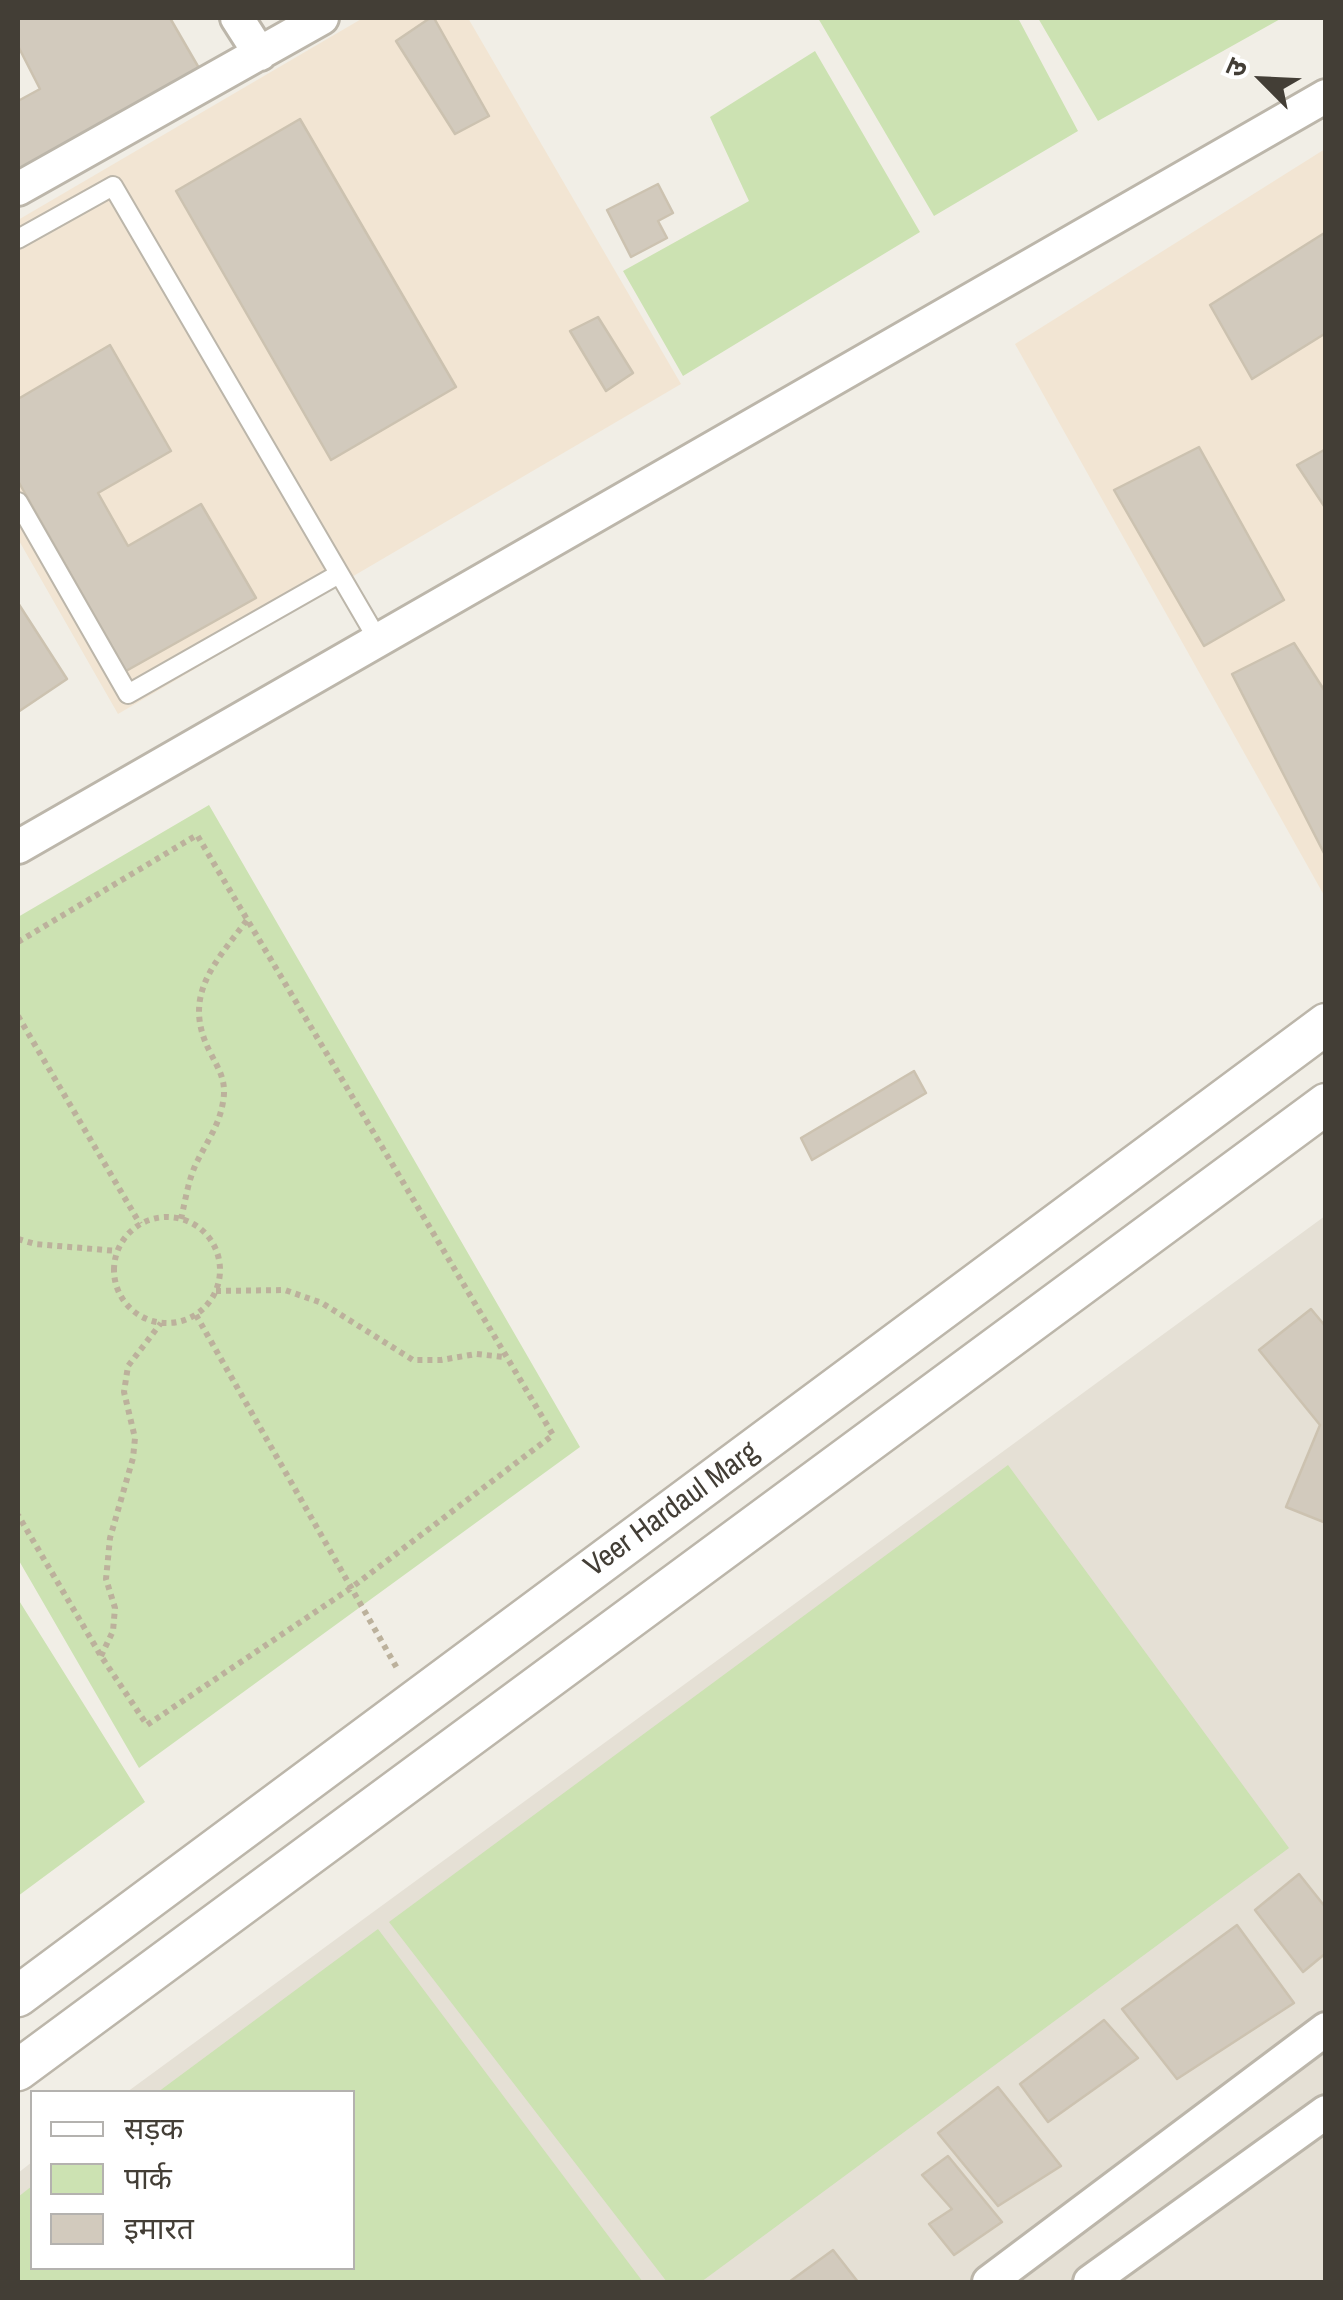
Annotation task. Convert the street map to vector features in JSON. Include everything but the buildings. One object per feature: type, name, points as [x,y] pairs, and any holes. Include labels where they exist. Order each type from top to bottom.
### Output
[{"type":"street","points":[[237,18],[260,54]]},
{"type":"street","points":[[18,189],[322,18]]},
{"type":"street","points":[[18,847],[1326,96]]},
{"type":"street","name":"Veer Hardaul Marg","points":[[18,1996],[1326,1024]]},
{"type":"street","name":"Veer Hardaul Marg","points":[[18,2070],[1326,1104]]},
{"type":"street","points":[[988,2282],[1326,2029]]},
{"type":"street","points":[[1090,2282],[1326,2112]]},
{"type":"lane","points":[[18,239],[113,186],[378,640]]},
{"type":"lane","points":[[18,502],[128,694],[340,574]]},
{"type":"path","points":[[18,942],[197,835],[553,1435],[351,1588],[147,1725],[101,1656],[18,1515]]},
{"type":"path","points":[[181,1218],[194,1168],[216,1128],[224,1099],[223,1075],[207,1047],[200,1014],[200,988],[247,920]]},
{"type":"path","points":[[18,1016],[140,1224]]},
{"type":"path","points":[[160,1217],[181,1218],[201,1229],[215,1246],[220,1268],[216,1291],[196,1315],[178,1322],[162,1323],[138,1316],[122,1298],[114,1275],[117,1252],[140,1224],[160,1217]]},
{"type":"path","points":[[18,1239],[117,1252]]},
{"type":"path","points":[[216,1291],[271,1289],[303,1296],[322,1303],[413,1360],[476,1354],[504,1357]]},
{"type":"path","points":[[196,1315],[415,1699]]},
{"type":"path","points":[[101,1656],[113,1631],[115,1608],[106,1579],[110,1538],[135,1438],[124,1392],[128,1366],[162,1323]]},
{"type":"shaded area","points":[[363,18],[468,18],[681,384],[118,714],[18,539],[18,220]]},
{"type":"shaded area","points":[[1325,149],[1325,897],[1015,344]]},
{"type":"shaded area","points":[[1325,1216],[1325,2282],[18,2282],[18,2173],[30,2164],[30,2270],[355,2270],[355,2090],[130,2090]]},
{"type":"green space","points":[[818,18],[1018,18],[1078,131],[934,216]]},
{"type":"green space","points":[[1038,18],[1282,18],[1098,121]]},
{"type":"green space","points":[[815,51],[920,232],[683,376],[623,271],[749,201],[710,117]]},
{"type":"green space","points":[[209,805],[580,1447],[139,1768],[18,1559],[18,917]]},
{"type":"green space","points":[[1008,1465],[1289,1848],[701,2282],[667,2282],[389,1922]]},
{"type":"green space","points":[[18,1599],[145,1802],[18,1896]]},
{"type":"green space","points":[[378,1929],[643,2282],[18,2282],[18,2197],[30,2188],[30,2270],[355,2270],[355,2090],[161,2090]]}]
